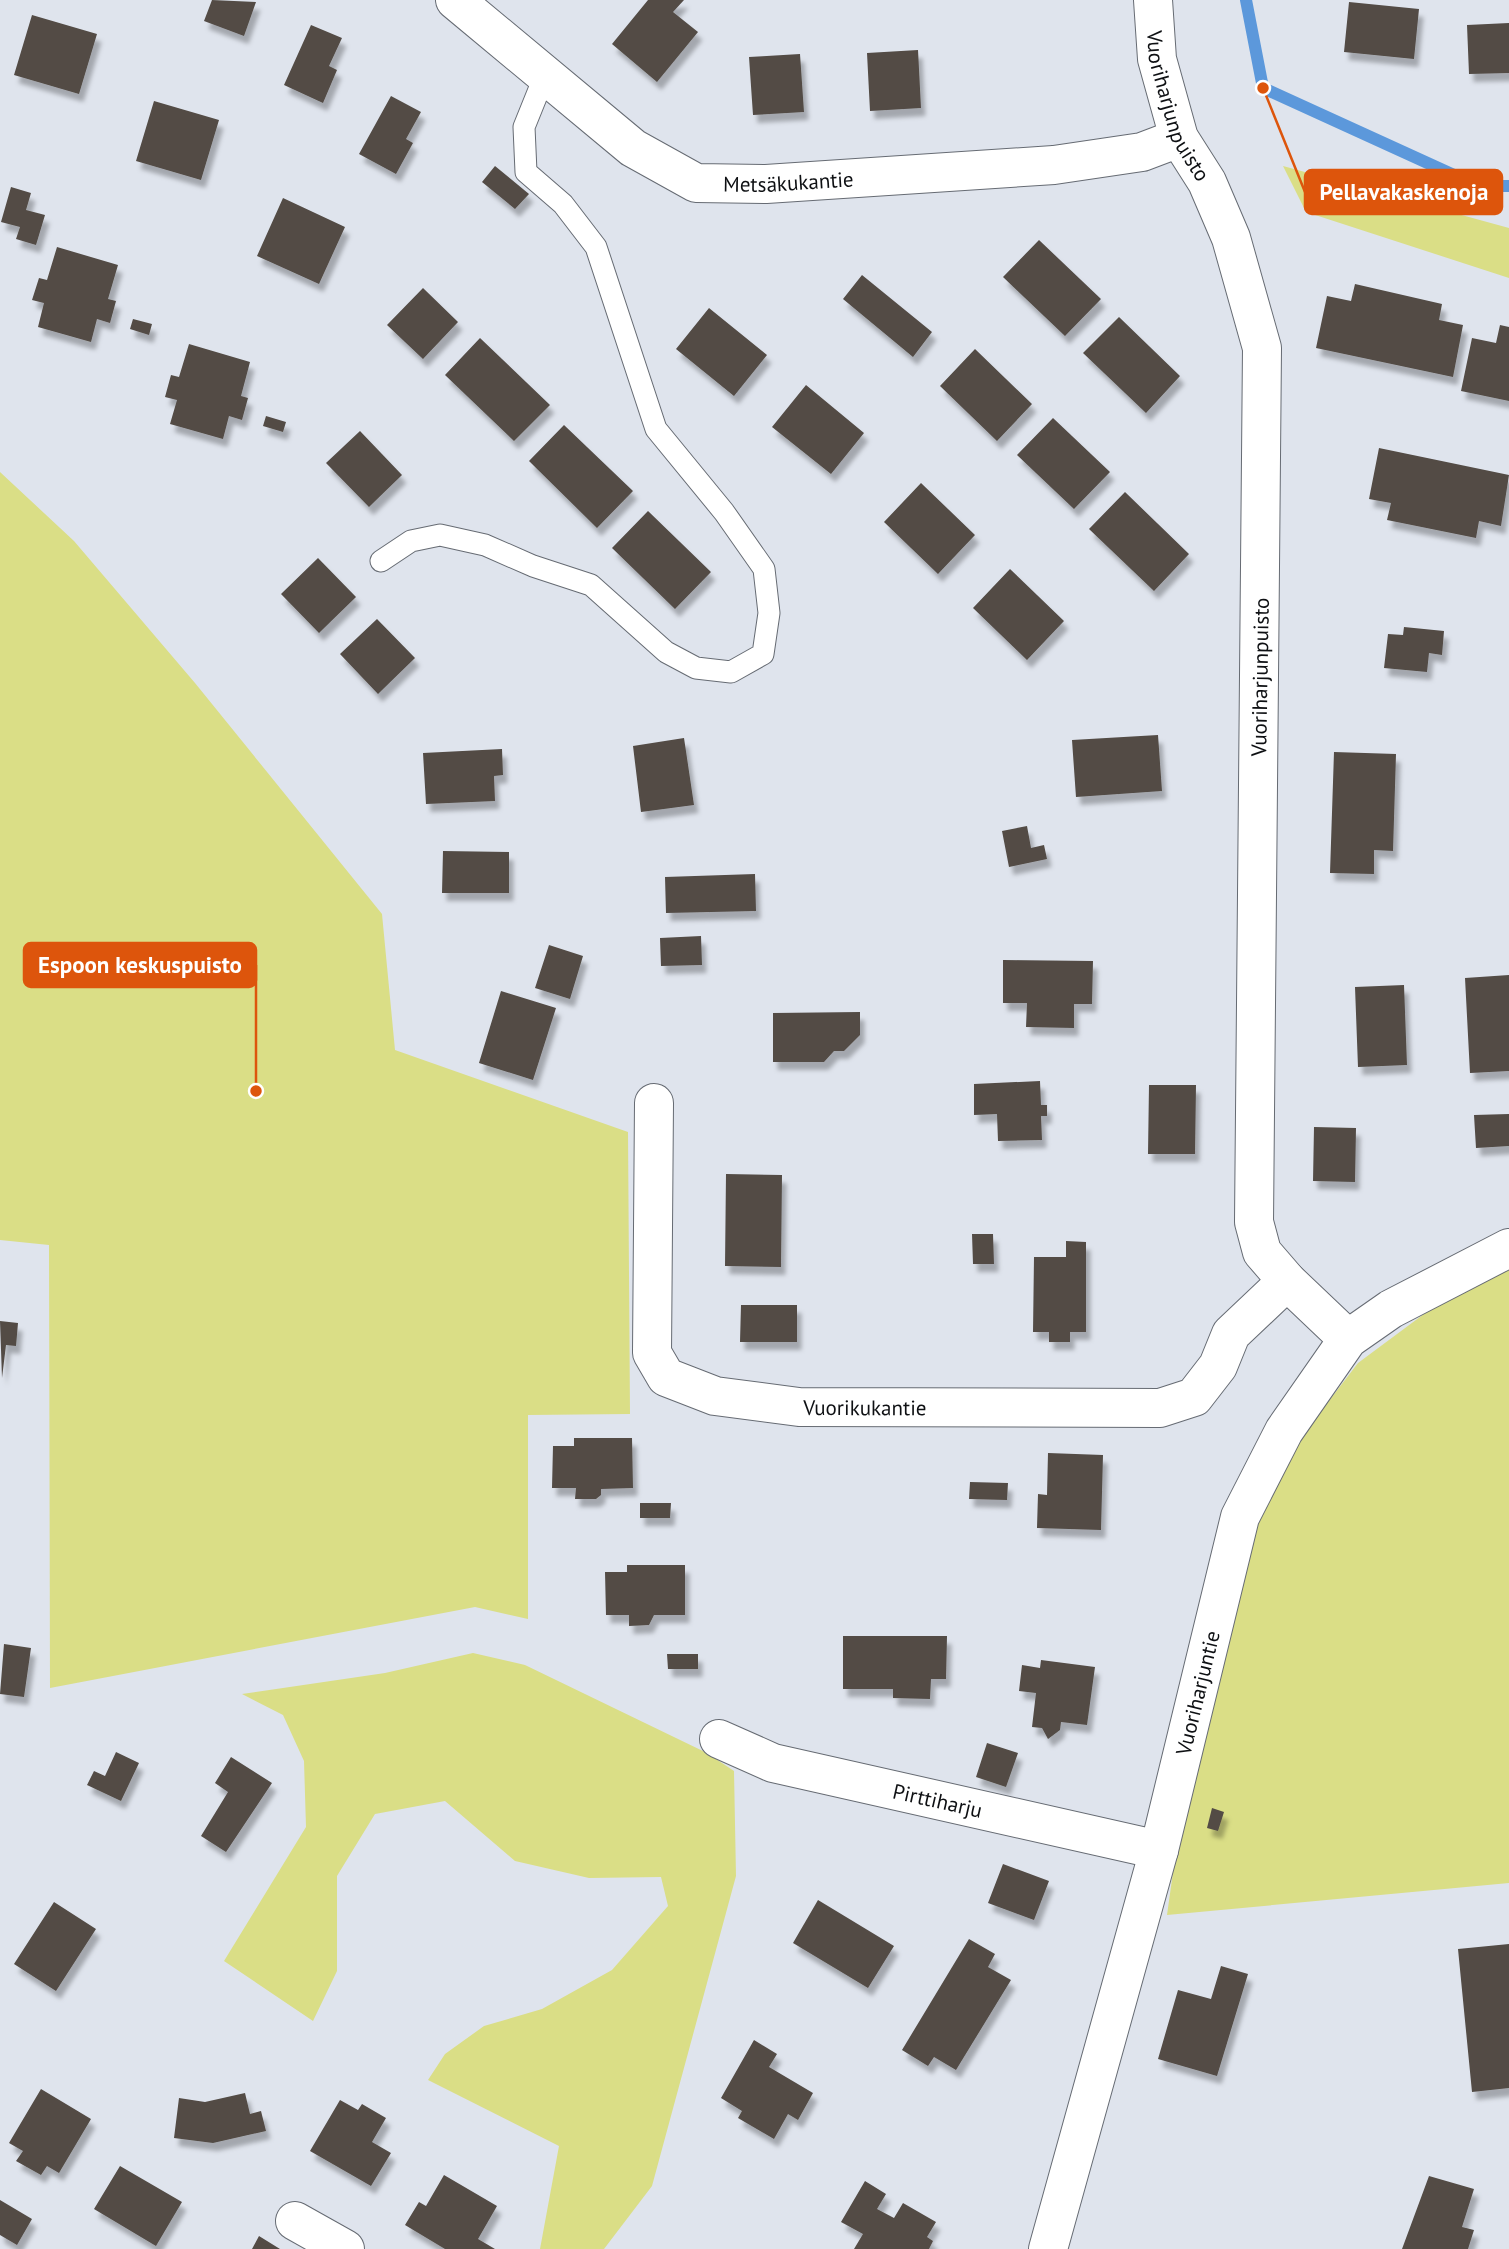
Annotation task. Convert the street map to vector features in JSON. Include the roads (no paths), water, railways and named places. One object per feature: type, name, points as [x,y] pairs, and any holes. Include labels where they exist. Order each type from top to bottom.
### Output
[{"type":"street","name":"Metsäkukantie","points":[[455,0],[633,148],[696,183],[766,184],[1054,164],[1142,152],[1180,138]]},
{"type":"street","name":"Vuoriharjunpuisto","points":[[1153,0],[1157,59],[1180,138],[1207,182],[1231,238],[1262,348],[1254,1222],[1262,1252],[1287,1281],[1348,1339]]},
{"type":"street","name":"Vuorikukantie","points":[[654,1103],[652,1353],[666,1377],[715,1396],[799,1407],[1160,1408],[1194,1397],[1218,1366],[1231,1335],[1287,1281]]},
{"type":"street","name":"Vuoriharjuntie","points":[[1048,2249],[1159,1850],[1240,1517],[1284,1431],[1348,1339],[1391,1309],[1509,1248]]},
{"type":"street","name":"Pirttiharju","points":[[719,1740],[773,1763],[1159,1850]]},
{"type":"street","points":[[295,2221],[345,2249]]},
{"type":"lane","points":[[381,561],[411,541],[440,535],[485,545],[533,566],[592,585],[666,652],[696,668],[731,672],[763,654],[769,613],[764,569],[724,512],[656,429],[596,247],[563,204],[526,172],[524,127],[545,75]]},
{"type":"waterway","points":[[1246,0],[1263,88],[1478,186],[1509,186]]},
{"type":"place","name":"Pellavakaskenoja","points":[[1263,88]]},
{"type":"place","name":"Espoon keskuspuisto","points":[[256,1091]]}]
